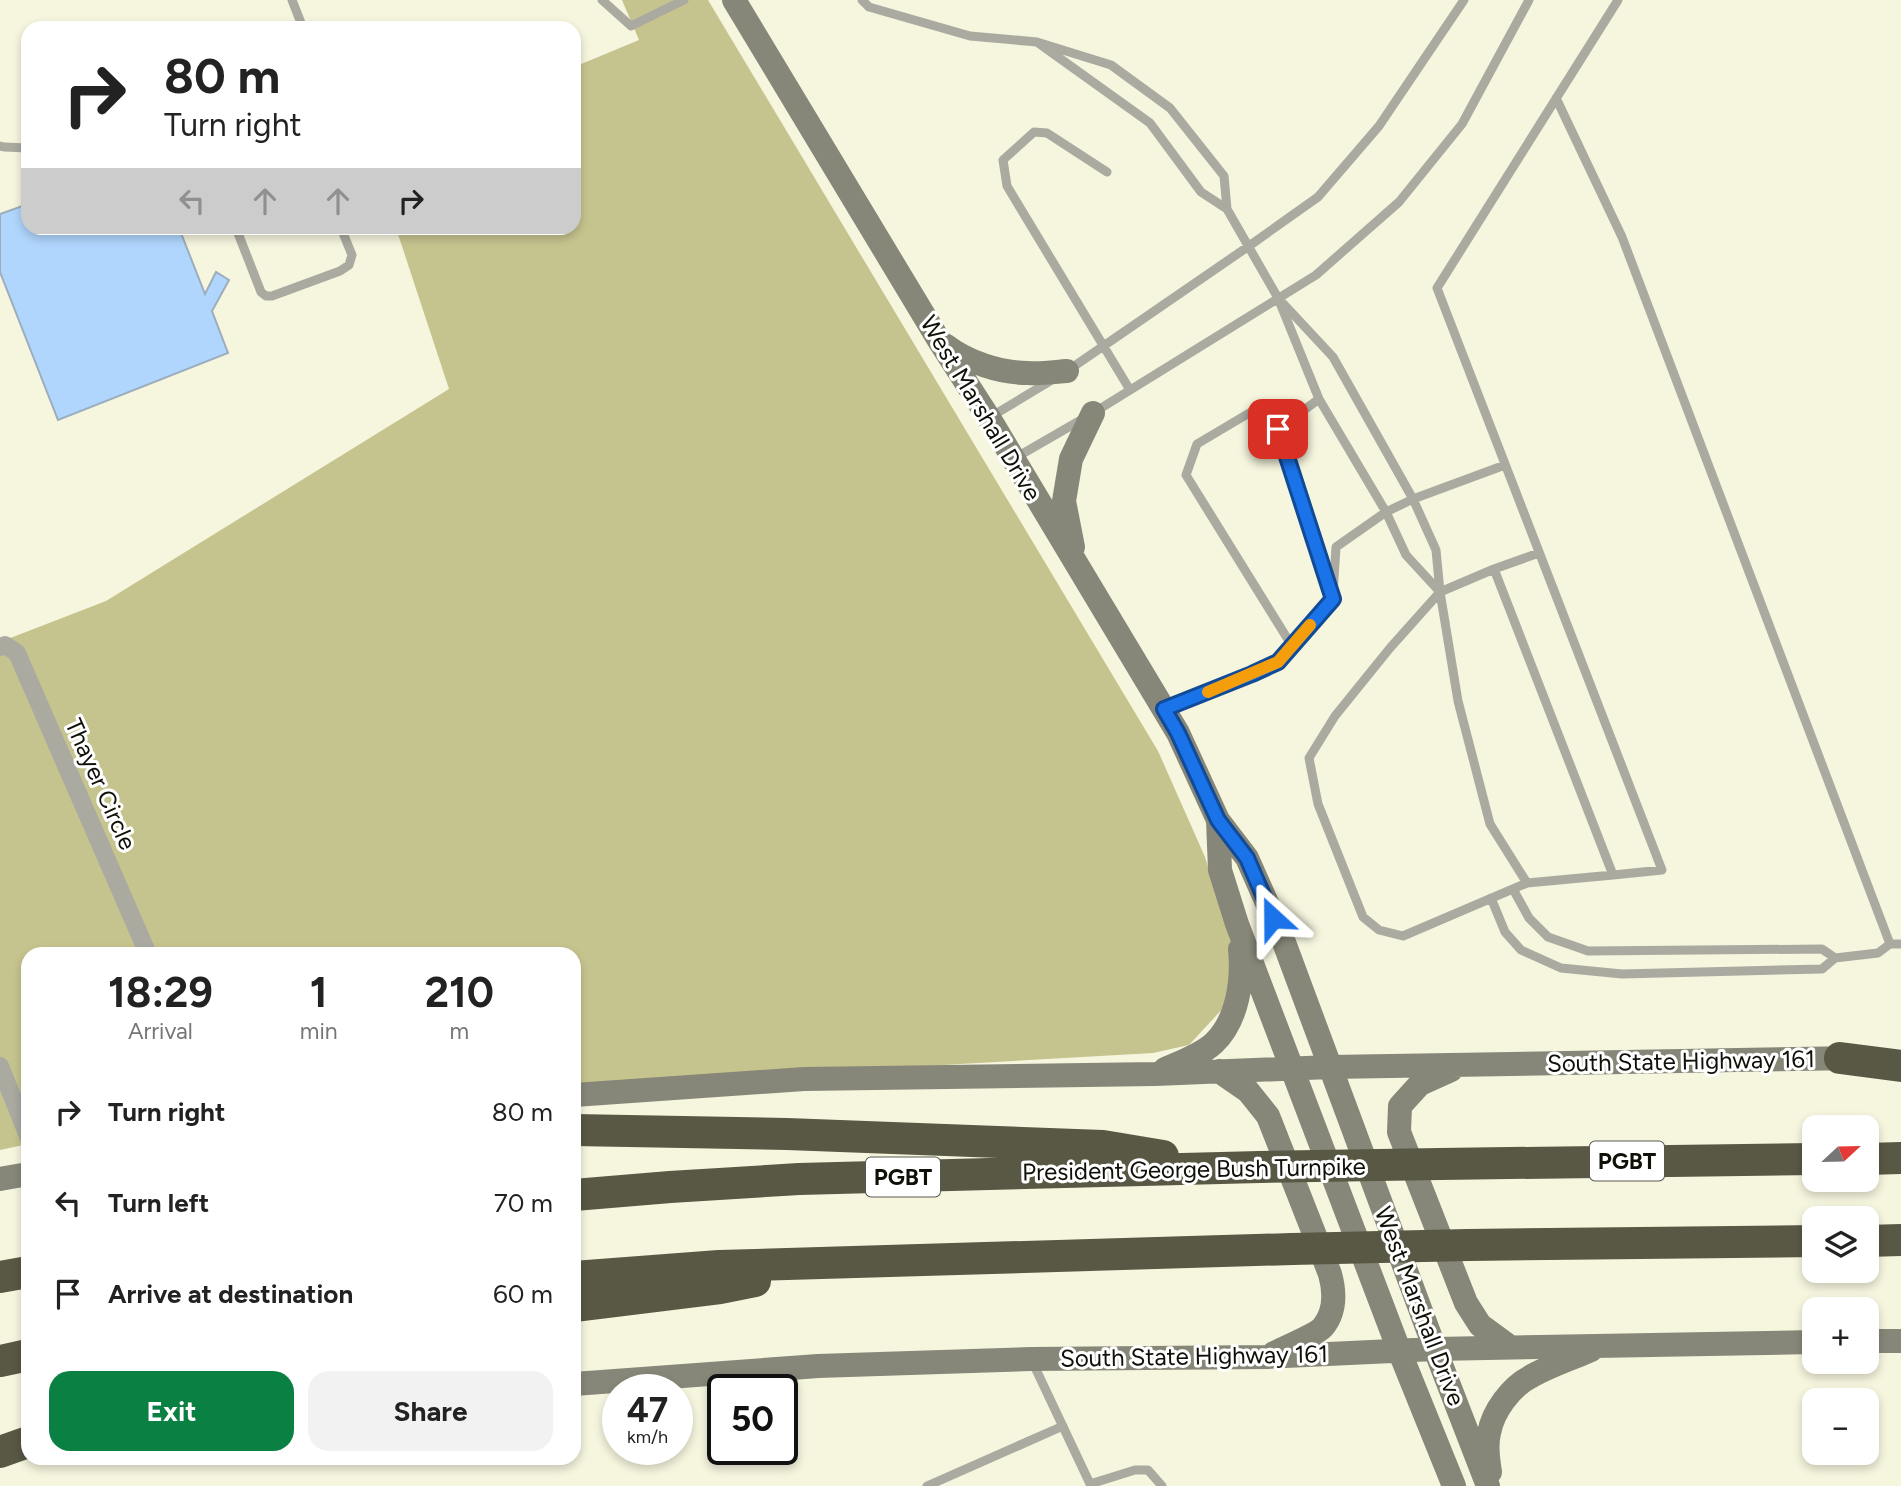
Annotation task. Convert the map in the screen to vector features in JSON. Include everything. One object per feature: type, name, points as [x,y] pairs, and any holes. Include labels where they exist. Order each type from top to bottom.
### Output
[{"type":"highway","points":[[1840,1058],[1901,1066]]},
{"type":"highway","points":[[581,1129],[1103,1146],[1247,1168]]},
{"type":"highway","points":[[1880,1158],[1901,1158]]},
{"type":"highway","name":"President George Bush Turnpike","points":[[581,1194],[799,1179],[1440,1164],[1802,1159]]},
{"type":"highway","points":[[1879,1241],[1901,1240]]},
{"type":"highway","points":[[581,1276],[719,1266],[845,1261],[1468,1245],[1802,1241]]},
{"type":"highway","points":[[581,1305],[720,1288],[845,1261]]},
{"type":"highway","points":[[0,1277],[21,1273]]},
{"type":"highway","points":[[0,1361],[21,1356]]},
{"type":"highway","points":[[0,1452],[21,1444]]},
{"type":"main road","name":"West Marshall Drive","points":[[734,0],[1164,709],[1218,820],[1247,858],[1282,937],[1435,1349],[1491,1486]]},
{"type":"main road","points":[[940,342],[959,356],[995,368],[1027,373],[1067,371]]},
{"type":"main road","points":[[1076,565],[1063,501],[1071,459],[1093,413]]},
{"type":"main road","name":"West Marshall Drive","points":[[1218,820],[1220,870],[1237,924],[1399,1350],[1454,1486]]},
{"type":"main road","points":[[1155,1074],[1196,1055],[1214,1043],[1228,1023],[1238,996],[1242,967],[1237,924]]},
{"type":"main road","name":"South State Highway 161","points":[[1330,1066],[1901,1058]]},
{"type":"main road","points":[[581,1095],[804,1079],[1155,1074],[1330,1066]]},
{"type":"main road","points":[[1461,1066],[1420,1084],[1400,1106],[1399,1132],[1465,1303],[1480,1325],[1510,1347]]},
{"type":"main road","points":[[1219,1072],[1248,1091],[1268,1116],[1334,1288],[1334,1305],[1323,1328],[1267,1357]]},
{"type":"main road","points":[[0,1179],[21,1175]]},
{"type":"main road","points":[[1879,1341],[1901,1340]]},
{"type":"main road","name":"South State Highway 161","points":[[581,1383],[818,1366],[1031,1359],[1267,1357],[1510,1347],[1802,1342]]},
{"type":"main road","points":[[1491,1486],[1489,1433],[1497,1412],[1510,1393],[1529,1377],[1600,1346]]},
{"type":"main road","points":[[0,1457],[21,1453]]},
{"type":"street","name":"Thayer Circle","points":[[0,646],[5,645],[17,653],[145,947]]},
{"type":"street","points":[[0,1066],[21,1118]]},
{"type":"lane","points":[[292,0],[300,21]]},
{"type":"lane","points":[[602,0],[631,26],[684,0]]},
{"type":"lane","points":[[862,0],[869,7],[970,36],[1037,42],[1111,65],[1170,108],[1224,176],[1227,209]]},
{"type":"lane","points":[[989,418],[1067,371],[1318,197],[1379,125],[1464,0]]},
{"type":"lane","points":[[1013,459],[1093,413],[1316,275],[1399,202],[1462,124],[1529,0]]},
{"type":"lane","points":[[1539,553],[1440,592],[1335,716],[1309,758],[1318,804],[1363,917],[1379,930],[1403,936],[1527,883],[1662,870],[1437,288],[1618,0]]},
{"type":"lane","points":[[1037,42],[1150,123],[1201,192],[1227,209],[1278,298],[1319,399],[1386,512],[1406,555],[1440,592]]},
{"type":"lane","points":[[1556,98],[1622,237],[1890,944]]},
{"type":"lane","points":[[1107,172],[1047,133],[1034,132],[1003,160],[1007,187],[1130,390]]},
{"type":"lane","points":[[0,146],[21,148]]},
{"type":"lane","points":[[239,235],[261,292],[272,296],[340,271],[349,265],[352,255],[344,235]]},
{"type":"lane","points":[[1278,298],[1332,357],[1413,499],[1436,550],[1458,701],[1490,824],[1527,883]]},
{"type":"lane","points":[[1278,429],[1319,399]]},
{"type":"lane","points":[[1292,646],[1186,475],[1197,444],[1256,409],[1278,429],[1333,599]]},
{"type":"lane","points":[[1164,709],[1278,662],[1333,599],[1336,547],[1386,512],[1413,499],[1505,466]]},
{"type":"lane","points":[[1494,569],[1613,875]]},
{"type":"lane","points":[[1513,889],[1530,918],[1548,937],[1588,951],[1822,949],[1835,958]]},
{"type":"lane","points":[[1491,898],[1505,933],[1521,950],[1562,968],[1622,974],[1822,969],[1835,958],[1878,953],[1890,944],[1901,944]]},
{"type":"lane","points":[[1031,1359],[1090,1485],[1135,1469],[1148,1470],[1162,1486]]},
{"type":"lane","points":[[927,1486],[1063,1426]]},
{"type":"shaded area","points":[[622,0],[708,0],[1158,751],[1205,857],[1234,952],[1226,1005],[1189,1045],[1153,1053],[581,1086],[581,947],[21,947],[21,1146],[0,1150],[0,642],[106,601],[449,389],[398,235],[581,235],[581,64],[639,40]]},
{"type":"building","points":[[21,206],[21,235],[182,235],[205,294],[216,272],[229,280],[212,311],[228,353],[58,420],[0,272],[0,214]]},
{"type":"slow traffic","points":[[1208,692],[1278,662],[1310,625]]},
{"type":"route","points":[[1273,918],[1247,858],[1218,820],[1164,709],[1278,662],[1333,599],[1278,429]]}]
